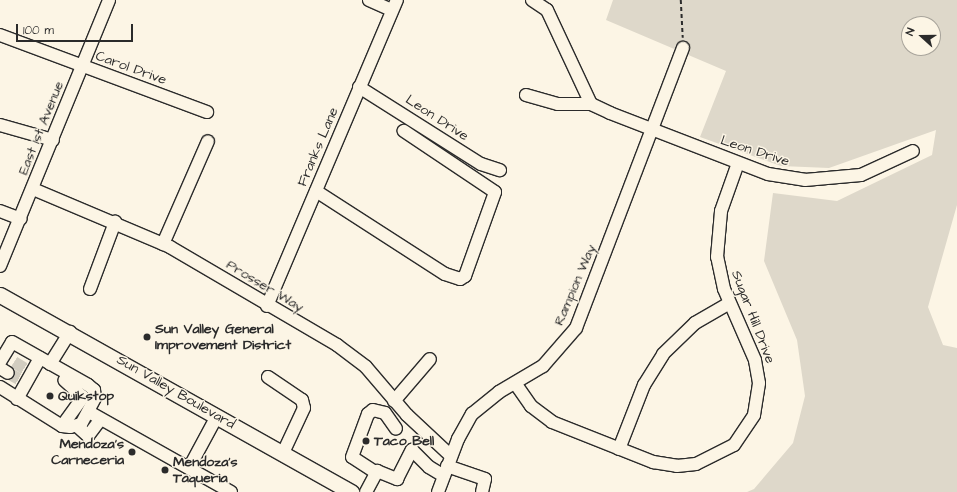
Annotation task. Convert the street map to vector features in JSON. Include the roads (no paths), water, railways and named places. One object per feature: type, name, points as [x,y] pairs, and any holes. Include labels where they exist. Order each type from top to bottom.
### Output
[{"type":"main road","name":"Sun Valley Boulevard","points":[[0,294],[283,453],[346,491]]},
{"type":"street","name":"East 1st Avenue","points":[[0,266],[21,219],[109,0]]},
{"type":"street","points":[[369,0],[394,5]]},
{"type":"street","points":[[532,0],[547,10],[591,104]]},
{"type":"street","name":"Franks Lane","points":[[267,306],[394,5]]},
{"type":"street","name":"Carol Drive","points":[[0,35],[207,112]]},
{"type":"street","name":"Rampion Way","points":[[438,492],[447,466],[472,414],[490,398],[546,363],[576,328],[653,130],[683,48]]},
{"type":"street","name":"Leon Drive","points":[[359,87],[481,164],[500,170]]},
{"type":"street","name":"Leon Drive","points":[[526,95],[558,104],[591,104],[738,163],[787,178],[824,181],[871,171],[913,151]]},
{"type":"street","points":[[0,125],[53,140]]},
{"type":"street","points":[[316,191],[445,274],[460,279],[465,276],[495,192],[404,131]]},
{"type":"street","points":[[163,244],[208,141]]},
{"type":"street","name":"Sugar Hill Drive","points":[[515,383],[546,419],[660,464],[683,466],[714,458],[742,436],[756,409],[759,378],[729,303],[718,266],[717,236],[721,211],[738,163]]},
{"type":"street","name":"Prosser Way","points":[[33,189],[115,222],[163,244],[358,360],[394,401],[447,466]]},
{"type":"street","points":[[0,211],[21,219]]},
{"type":"street","points":[[90,289],[115,222]]},
{"type":"street","points":[[619,449],[644,385],[663,354],[695,323],[729,303]]},
{"type":"street","points":[[17,399],[26,376],[48,363],[70,332]]},
{"type":"street","points":[[5,364],[12,342],[94,390],[95,398],[89,412],[69,424]]},
{"type":"street","points":[[394,401],[430,359]]},
{"type":"street","points":[[48,363],[56,375],[83,394],[83,401],[69,424]]},
{"type":"street","points":[[268,377],[302,400],[304,408],[283,453]]},
{"type":"street","points":[[0,387],[17,399],[69,424],[88,436],[101,419]]},
{"type":"street","points":[[396,429],[385,413],[373,410],[368,414],[352,457],[375,472],[398,479],[412,450],[429,467],[447,466],[485,479],[482,492]]},
{"type":"street","points":[[89,412],[230,492]]},
{"type":"street","points":[[189,468],[218,416]]},
{"type":"street","points":[[366,492],[375,472]]},
{"type":"tunnel","points":[[14,362],[25,369]]},
{"type":"tunnel","points":[[8,373],[19,379]]},
{"type":"place","name":"Sun Valley General Improvement District","points":[[147,337]]},
{"type":"place","name":"Quikstop","points":[[50,396]]},
{"type":"place","name":"Taco Bell","points":[[366,441]]},
{"type":"place","name":"Mendoza's Carneceria","points":[[132,452]]},
{"type":"place","name":"Mendoza's Taqueria","points":[[165,470]]}]
